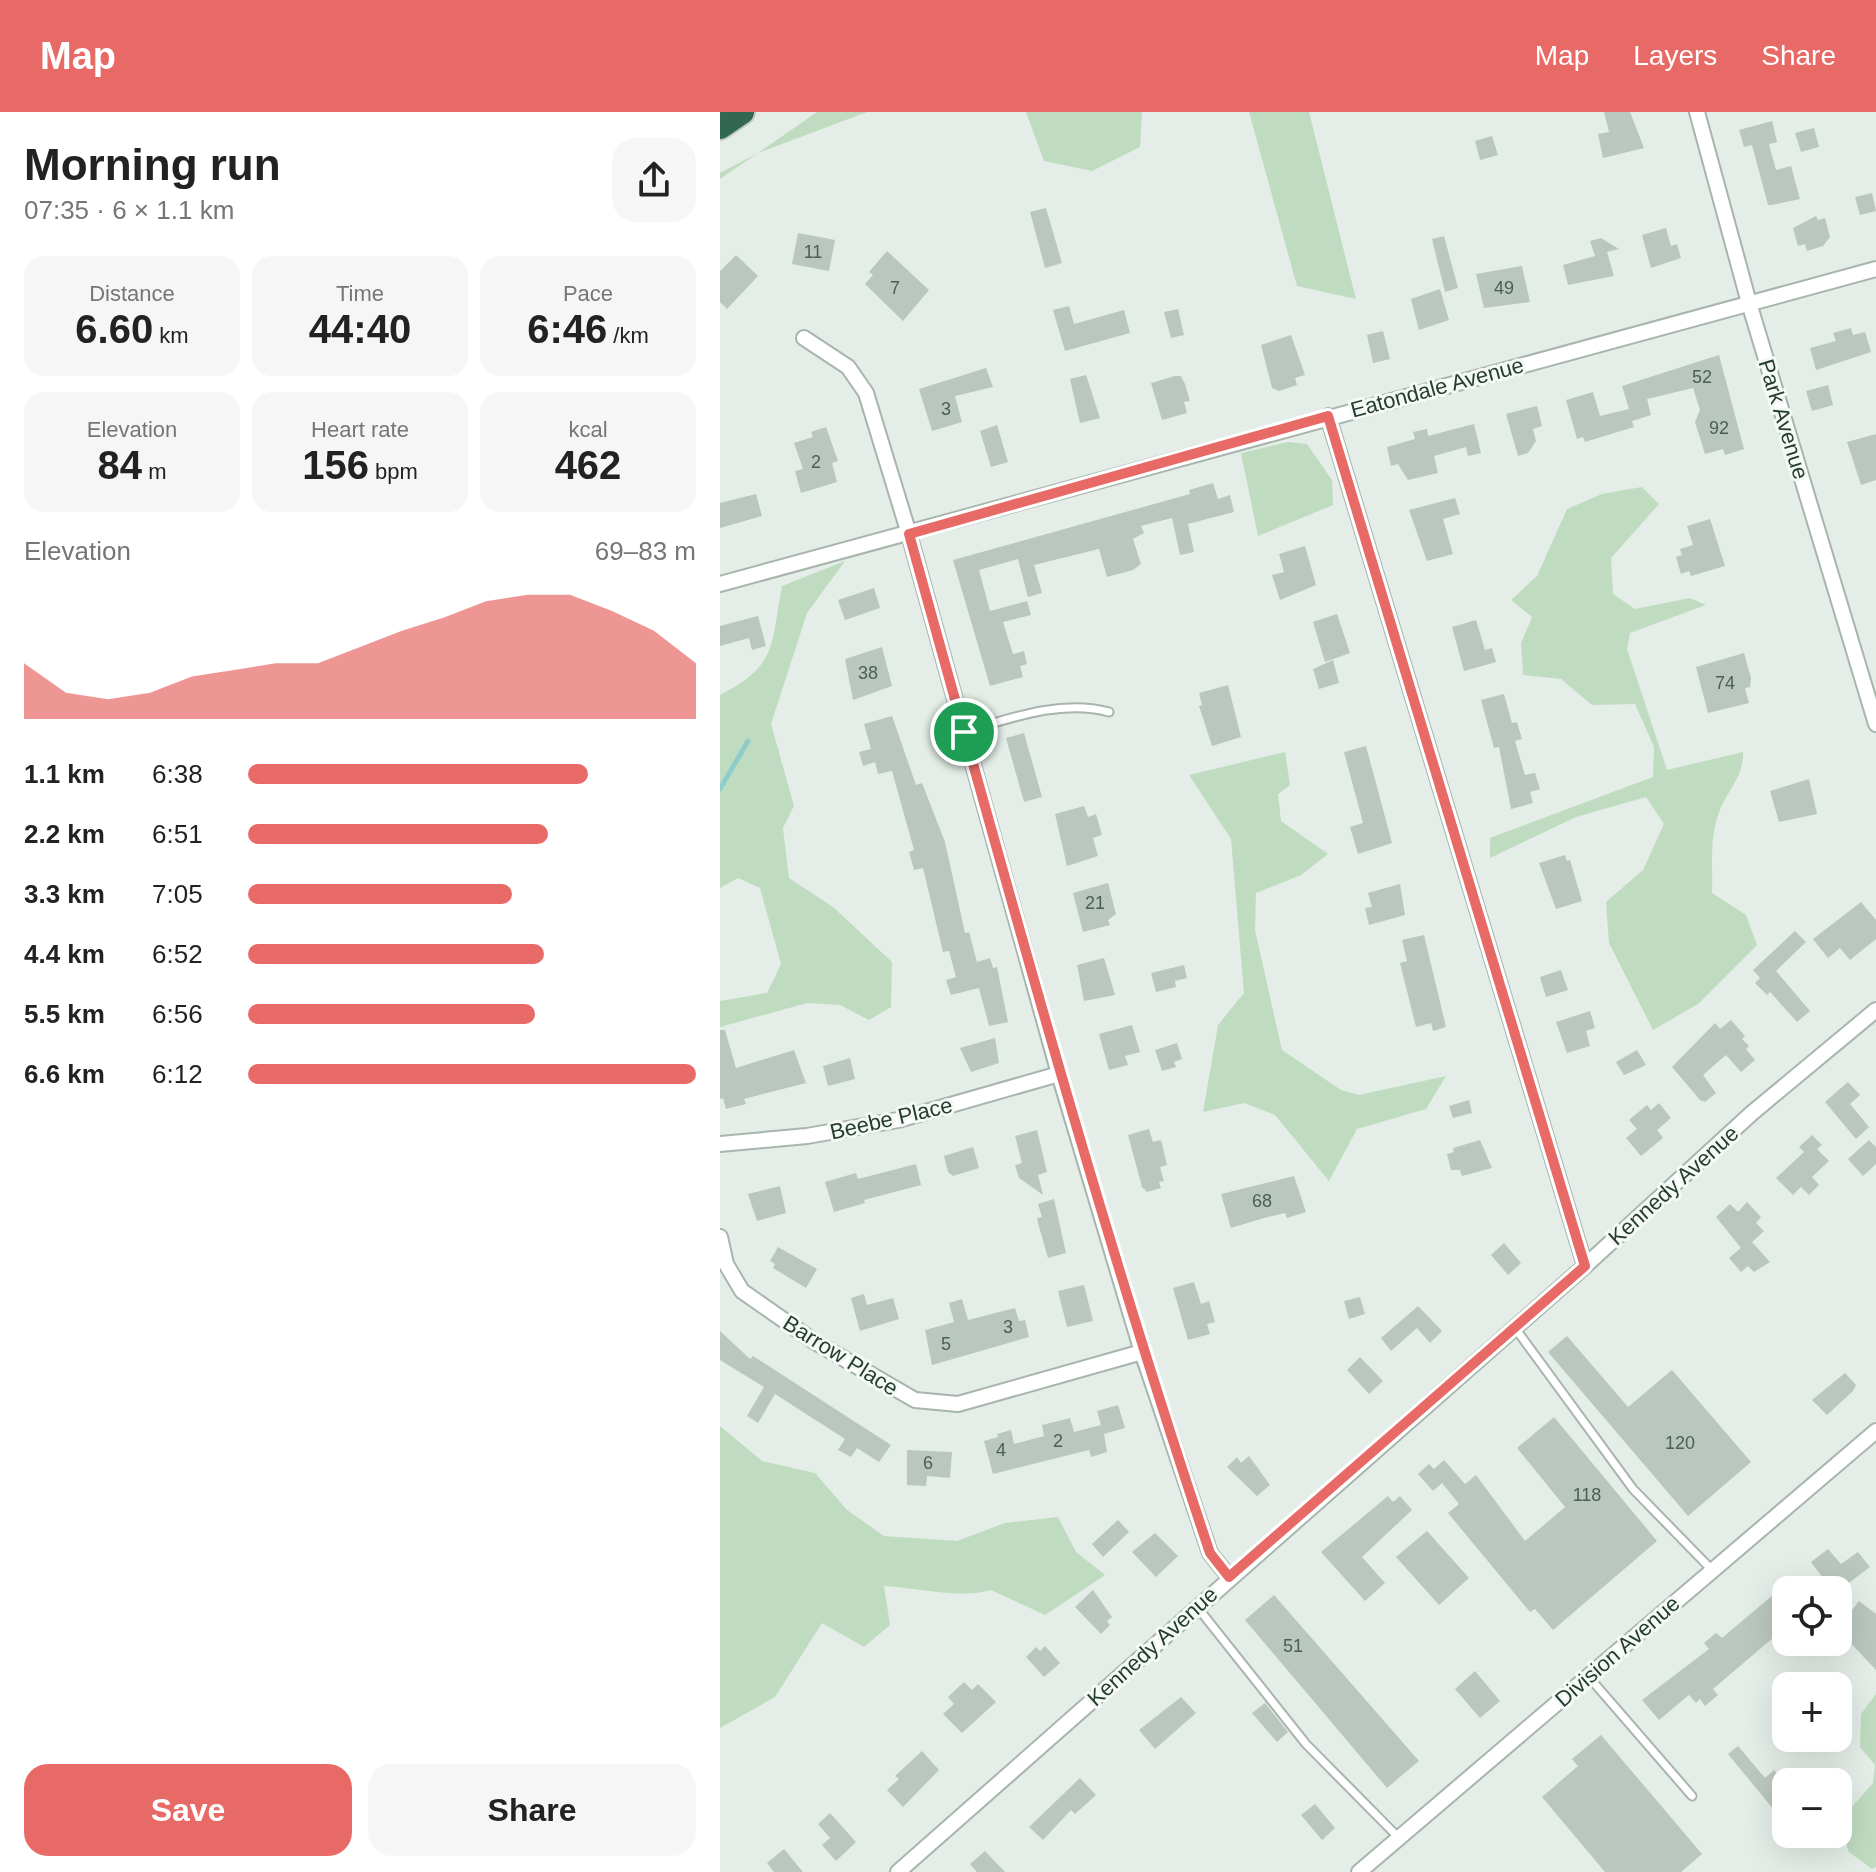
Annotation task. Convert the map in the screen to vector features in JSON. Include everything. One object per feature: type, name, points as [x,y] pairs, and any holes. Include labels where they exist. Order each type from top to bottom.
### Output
[{"type":"highway","points":[[720,127],[742,112]]},
{"type":"street","name":"Park Avenue","points":[[1697,112],[1749,303],[1876,724]]},
{"type":"street","name":"Eatondale Avenue","points":[[720,584],[1876,269]]},
{"type":"street","points":[[804,338],[848,367],[866,393],[909,534],[1059,1074],[1142,1352],[1210,1553],[1229,1577]]},
{"type":"street","points":[[1328,416],[1585,1266]]},
{"type":"street","name":"Kennedy Avenue","points":[[898,1872],[1585,1266],[1752,1113],[1876,1010]]},
{"type":"street","name":"Beebe Place","points":[[720,1144],[807,1136],[898,1120],[1059,1074]]},
{"type":"street","name":"Barrow Place","points":[[720,1237],[726,1264],[742,1291],[815,1342],[915,1400],[958,1404],[1142,1352]]},
{"type":"street","name":"Division Avenue","points":[[1359,1872],[1876,1431]]},
{"type":"lane","points":[[964,732],[1056,708],[1080,705],[1109,712]]},
{"type":"lane","points":[[1515,1328],[1633,1489],[1712,1570]]},
{"type":"lane","points":[[1196,1606],[1306,1744],[1399,1838]]},
{"type":"lane","points":[[1588,1676],[1692,1796]]},
{"type":"green space","points":[[817,112],[867,112],[758,153]]},
{"type":"green space","points":[[1026,112],[1142,112],[1140,147],[1092,171],[1044,161]]},
{"type":"green space","points":[[1249,112],[1309,112],[1356,299],[1297,286]]},
{"type":"green space","points":[[758,153],[720,179],[720,173]]},
{"type":"green space","points":[[1288,442],[1307,444],[1332,480],[1333,505],[1258,536],[1241,453]]},
{"type":"green space","points":[[1642,487],[1659,504],[1611,558],[1613,594],[1635,609],[1690,598],[1706,605],[1630,633],[1627,649],[1667,770],[1743,752],[1739,775],[1720,810],[1714,830],[1712,893],[1746,915],[1757,945],[1698,1004],[1653,1030],[1609,943],[1606,902],[1643,870],[1664,824],[1646,797],[1576,817],[1490,858],[1490,838],[1653,777],[1654,747],[1635,704],[1592,705],[1561,679],[1523,675],[1521,643],[1532,617],[1511,600],[1537,576],[1567,509],[1602,494]]},
{"type":"green space","points":[[845,561],[807,613],[771,724],[794,806],[783,828],[789,878],[833,907],[892,962],[891,1007],[869,1020],[840,1005],[807,1003],[720,1027],[720,1001],[767,993],[781,964],[760,888],[738,878],[720,888],[720,695],[753,674],[769,651],[782,586]]},
{"type":"green space","points":[[1285,752],[1290,785],[1278,794],[1281,821],[1328,854],[1301,875],[1256,893],[1255,930],[1282,1050],[1341,1090],[1359,1095],[1446,1076],[1426,1109],[1357,1129],[1329,1181],[1275,1115],[1244,1103],[1203,1112],[1218,1025],[1244,993],[1231,839],[1189,775]]},
{"type":"green space","points":[[720,1426],[762,1461],[815,1473],[847,1510],[884,1536],[957,1541],[1005,1523],[1058,1517],[1076,1552],[1105,1575],[1045,1615],[991,1590],[952,1593],[884,1586],[890,1625],[864,1647],[822,1623],[775,1697],[720,1728]]},
{"type":"green space","points":[[1876,1694],[1876,1867],[1872,1869],[1847,1848],[1852,1848],[1852,1807],[1873,1783],[1875,1765],[1860,1747],[1861,1714]]},
{"type":"building","points":[[1604,112],[1630,112],[1644,148],[1603,158],[1598,134],[1609,132]]},
{"type":"building","points":[[1772,121],[1777,142],[1769,144],[1776,170],[1791,166],[1800,199],[1768,205],[1752,145],[1744,147],[1739,130]]},
{"type":"building","points":[[1814,128],[1819,147],[1801,152],[1795,133]]},
{"type":"building","points":[[1492,136],[1498,155],[1480,160],[1475,141]]},
{"type":"building","points":[[1872,193],[1876,211],[1860,215],[1855,197]]},
{"type":"building","points":[[1046,208],[1062,263],[1045,268],[1030,212]]},
{"type":"building","points":[[1816,216],[1818,220],[1825,218],[1830,237],[1823,246],[1807,251],[1805,244],[1798,246],[1793,228]]},
{"type":"building","points":[[1666,228],[1671,246],[1677,244],[1681,258],[1651,268],[1642,235]]},
{"type":"building","points":[[798,233],[835,240],[829,271],[792,264]]},
{"type":"building","points":[[1444,236],[1458,288],[1445,292],[1432,239]]},
{"type":"building","points":[[1601,238],[1619,249],[1607,252],[1614,276],[1568,285],[1563,265],[1595,256],[1590,241]]},
{"type":"building","points":[[887,251],[929,290],[903,321],[865,284],[873,275],[869,272]]},
{"type":"building","points":[[736,255],[758,276],[727,309],[720,302],[720,271]]},
{"type":"building","points":[[1522,266],[1530,302],[1484,308],[1476,274]]},
{"type":"building","points":[[1440,289],[1449,320],[1419,330],[1411,299]]},
{"type":"building","points":[[1069,306],[1074,324],[1124,310],[1130,333],[1065,351],[1053,310]]},
{"type":"building","points":[[1178,309],[1184,335],[1171,338],[1164,312]]},
{"type":"building","points":[[1851,328],[1853,335],[1865,332],[1871,352],[1816,370],[1810,348],[1836,341],[1833,333]]},
{"type":"building","points":[[1383,331],[1390,359],[1373,363],[1367,335]]},
{"type":"building","points":[[1291,335],[1305,375],[1295,378],[1297,385],[1279,391],[1272,388],[1261,345]]},
{"type":"building","points":[[1719,355],[1744,449],[1725,455],[1723,449],[1705,454],[1695,422],[1700,410],[1693,388],[1647,399],[1651,415],[1632,421],[1634,427],[1585,442],[1583,437],[1577,439],[1566,400],[1593,392],[1600,416],[1629,409],[1622,386]]},
{"type":"building","points":[[986,368],[993,387],[955,396],[962,422],[932,431],[919,389]]},
{"type":"building","points":[[1086,375],[1100,418],[1080,423],[1070,379]]},
{"type":"building","points":[[1181,376],[1185,384],[1190,401],[1184,402],[1187,413],[1162,420],[1151,383]]},
{"type":"building","points":[[1828,385],[1833,405],[1812,411],[1806,391]]},
{"type":"building","points":[[1537,406],[1542,426],[1533,429],[1536,441],[1528,453],[1518,456],[1506,414]]},
{"type":"building","points":[[1474,424],[1481,453],[1468,456],[1466,447],[1434,456],[1438,473],[1408,480],[1398,464],[1391,466],[1387,447],[1415,439],[1413,432],[1427,429],[1428,436]]},
{"type":"building","points":[[997,425],[1008,462],[991,467],[980,431]]},
{"type":"building","points":[[826,427],[838,461],[832,463],[837,482],[801,493],[795,471],[803,469],[794,443],[813,437],[811,432]]},
{"type":"building","points":[[1876,434],[1876,480],[1861,485],[1847,442]]},
{"type":"building","points":[[1213,483],[1218,499],[1230,495],[1234,512],[1188,524],[1194,552],[1180,555],[1172,518],[1141,526],[1144,533],[1133,539],[1141,564],[1133,570],[1107,577],[1099,549],[1034,565],[1042,593],[1028,597],[1018,559],[979,570],[990,611],[1027,601],[1031,615],[1003,622],[1013,654],[1024,651],[1027,664],[1020,666],[1023,677],[990,686],[953,560],[1190,494],[1189,490]]},
{"type":"building","points":[[756,494],[762,516],[720,528],[720,503]]},
{"type":"building","points":[[1455,498],[1460,514],[1443,519],[1453,554],[1427,561],[1409,510]]},
{"type":"building","points":[[1710,519],[1725,566],[1691,576],[1689,571],[1681,574],[1676,557],[1682,555],[1680,549],[1693,545],[1687,526]]},
{"type":"building","points":[[1305,546],[1316,585],[1280,600],[1272,575],[1284,572],[1279,554]]},
{"type":"building","points":[[874,588],[880,608],[845,620],[838,600]]},
{"type":"building","points":[[1337,614],[1350,653],[1325,662],[1313,622]]},
{"type":"building","points":[[758,616],[766,646],[752,650],[749,638],[720,646],[720,626]]},
{"type":"building","points":[[1476,620],[1485,650],[1492,648],[1496,662],[1464,671],[1452,627]]},
{"type":"building","points":[[882,647],[892,686],[853,700],[845,659]]},
{"type":"building","points":[[1744,653],[1751,678],[1750,687],[1745,688],[1749,703],[1708,713],[1696,667]]},
{"type":"building","points":[[1333,660],[1339,683],[1319,689],[1313,669]]},
{"type":"building","points":[[1228,685],[1241,737],[1212,746],[1199,706],[1202,705],[1199,693]]},
{"type":"building","points":[[1504,694],[1512,723],[1517,722],[1522,739],[1515,741],[1525,775],[1535,773],[1540,789],[1530,792],[1533,803],[1511,809],[1499,747],[1494,748],[1481,700]]},
{"type":"building","points":[[892,716],[916,785],[922,783],[945,842],[965,933],[969,932],[977,962],[990,958],[993,968],[997,967],[1008,1022],[989,1026],[979,988],[951,995],[946,980],[956,977],[949,951],[943,952],[923,868],[914,870],[909,852],[914,850],[892,771],[878,774],[875,762],[863,766],[859,752],[871,749],[864,724]]},
{"type":"building","points":[[1024,733],[1042,797],[1024,802],[1006,738]]},
{"type":"building","points":[[1366,746],[1392,843],[1358,854],[1350,827],[1363,823],[1344,752]]},
{"type":"building","points":[[1809,779],[1817,814],[1779,822],[1770,791]]},
{"type":"building","points":[[1084,806],[1088,817],[1096,814],[1102,835],[1093,838],[1098,856],[1067,866],[1055,814]]},
{"type":"building","points":[[1565,855],[1567,861],[1570,860],[1582,901],[1556,909],[1539,863]]},
{"type":"building","points":[[1108,883],[1116,914],[1108,920],[1110,925],[1083,932],[1073,893]]},
{"type":"building","points":[[1400,884],[1405,915],[1369,925],[1365,908],[1372,907],[1368,893]]},
{"type":"building","points":[[1861,902],[1876,920],[1876,939],[1850,960],[1840,948],[1828,958],[1813,939]]},
{"type":"building","points":[[1795,931],[1806,942],[1776,971],[1810,1011],[1797,1022],[1770,992],[1767,995],[1755,983],[1760,978],[1753,970]]},
{"type":"building","points":[[1424,935],[1446,1027],[1433,1031],[1431,1023],[1416,1027],[1400,963],[1407,961],[1402,940]]},
{"type":"building","points":[[1104,958],[1115,995],[1084,1001],[1077,965]]},
{"type":"building","points":[[1184,965],[1187,978],[1175,981],[1176,987],[1156,992],[1151,973]]},
{"type":"building","points":[[1561,970],[1568,990],[1546,997],[1540,977]]},
{"type":"building","points":[[1590,1011],[1595,1028],[1586,1031],[1590,1046],[1567,1053],[1556,1022]]},
{"type":"building","points":[[1731,1020],[1745,1036],[1742,1039],[1749,1046],[1746,1049],[1755,1060],[1741,1072],[1726,1055],[1703,1075],[1716,1093],[1705,1102],[1672,1067],[1715,1023],[1720,1029]]},
{"type":"building","points":[[1132,1025],[1140,1052],[1125,1056],[1128,1065],[1109,1070],[1099,1034]]},
{"type":"building","points":[[720,1030],[725,1030],[736,1068],[794,1050],[806,1083],[744,1099],[746,1104],[726,1109],[723,1098],[720,1099]]},
{"type":"building","points":[[995,1038],[999,1063],[971,1072],[960,1048]]},
{"type":"building","points":[[1177,1043],[1182,1059],[1174,1062],[1176,1067],[1162,1071],[1155,1050]]},
{"type":"building","points":[[1637,1050],[1646,1065],[1624,1075],[1616,1062]]},
{"type":"building","points":[[850,1058],[855,1079],[828,1086],[823,1066]]},
{"type":"building","points":[[1848,1082],[1860,1095],[1850,1104],[1869,1127],[1856,1139],[1825,1102]]},
{"type":"building","points":[[1469,1100],[1472,1113],[1453,1118],[1449,1106]]},
{"type":"building","points":[[1659,1103],[1671,1118],[1657,1130],[1663,1138],[1641,1156],[1626,1138],[1637,1129],[1629,1120],[1647,1105],[1651,1110]]},
{"type":"building","points":[[1149,1129],[1153,1142],[1161,1140],[1167,1165],[1160,1167],[1164,1181],[1159,1182],[1161,1188],[1147,1192],[1142,1187],[1128,1135]]},
{"type":"building","points":[[1037,1130],[1047,1172],[1038,1175],[1043,1195],[1019,1178],[1015,1165],[1022,1163],[1015,1136]]},
{"type":"building","points":[[1812,1135],[1822,1145],[1817,1149],[1829,1161],[1812,1177],[1819,1185],[1809,1195],[1801,1187],[1793,1195],[1776,1178],[1804,1152],[1799,1147]]},
{"type":"building","points":[[1480,1140],[1492,1168],[1462,1176],[1460,1170],[1451,1170],[1447,1154],[1454,1152],[1453,1148]]},
{"type":"building","points":[[1869,1140],[1876,1147],[1876,1164],[1863,1176],[1848,1159]]},
{"type":"building","points":[[973,1147],[979,1168],[953,1176],[948,1172],[944,1156]]},
{"type":"building","points":[[916,1164],[921,1185],[864,1200],[865,1203],[834,1212],[825,1182],[856,1173],[858,1179]]},
{"type":"building","points":[[1294,1176],[1306,1212],[1287,1218],[1285,1213],[1231,1228],[1221,1194]]},
{"type":"building","points":[[780,1186],[786,1213],[757,1221],[748,1194]]},
{"type":"building","points":[[1054,1199],[1066,1253],[1048,1258],[1037,1218],[1042,1217],[1038,1204]]},
{"type":"building","points":[[1747,1202],[1761,1217],[1756,1223],[1764,1231],[1752,1242],[1770,1262],[1754,1272],[1748,1266],[1741,1272],[1729,1258],[1741,1248],[1716,1217],[1730,1204],[1738,1212]]},
{"type":"building","points":[[1504,1243],[1521,1263],[1508,1275],[1491,1255]]},
{"type":"building","points":[[778,1247],[817,1269],[806,1288],[773,1268],[775,1264],[770,1261]]},
{"type":"building","points":[[1194,1282],[1201,1304],[1209,1301],[1215,1322],[1207,1324],[1210,1334],[1188,1340],[1173,1288]]},
{"type":"building","points":[[1084,1285],[1093,1321],[1067,1327],[1058,1291]]},
{"type":"building","points":[[864,1294],[867,1305],[893,1298],[899,1319],[860,1331],[851,1298]]},
{"type":"building","points":[[1360,1297],[1365,1314],[1349,1319],[1344,1301]]},
{"type":"building","points":[[962,1299],[968,1320],[1015,1308],[1019,1321],[1025,1320],[1029,1337],[932,1365],[925,1330],[954,1322],[949,1303]]},
{"type":"building","points":[[1418,1306],[1442,1331],[1430,1343],[1417,1328],[1391,1351],[1381,1338]]},
{"type":"building","points":[[720,1331],[750,1359],[753,1356],[891,1445],[879,1462],[857,1448],[851,1457],[838,1450],[845,1439],[775,1394],[758,1423],[747,1416],[764,1387],[720,1360]]},
{"type":"building","points":[[1567,1336],[1628,1407],[1672,1370],[1751,1462],[1688,1516],[1548,1352]]},
{"type":"building","points":[[1360,1357],[1383,1381],[1369,1394],[1347,1370]]},
{"type":"building","points":[[1845,1373],[1856,1385],[1827,1415],[1812,1400]]},
{"type":"building","points":[[1118,1405],[1125,1428],[1104,1434],[1107,1452],[1091,1457],[1089,1450],[993,1474],[984,1441],[1011,1430],[1014,1444],[1044,1436],[1042,1425],[1070,1418],[1074,1432],[1101,1425],[1097,1411]]},
{"type":"building","points":[[1554,1417],[1657,1541],[1553,1630],[1535,1609],[1530,1612],[1448,1513],[1459,1504],[1442,1483],[1433,1491],[1418,1474],[1429,1464],[1434,1469],[1444,1460],[1465,1484],[1476,1475],[1525,1541],[1565,1507],[1517,1448]]},
{"type":"building","points":[[907,1450],[952,1452],[950,1478],[927,1476],[926,1486],[907,1485]]},
{"type":"building","points":[[1249,1456],[1270,1485],[1257,1496],[1227,1467],[1237,1457],[1241,1463]]},
{"type":"building","points":[[1388,1496],[1393,1502],[1400,1496],[1412,1510],[1362,1557],[1385,1583],[1365,1601],[1321,1552]]},
{"type":"building","points":[[1118,1520],[1129,1532],[1103,1557],[1092,1544]]},
{"type":"building","points":[[1427,1531],[1469,1578],[1439,1605],[1396,1557]]},
{"type":"building","points":[[1155,1533],[1178,1556],[1156,1577],[1132,1552]]},
{"type":"building","points":[[1828,1549],[1841,1564],[1858,1552],[1870,1567],[1852,1580],[1852,1576],[1822,1576],[1811,1562]]},
{"type":"building","points":[[1093,1590],[1112,1617],[1107,1621],[1110,1625],[1101,1634],[1075,1607]]},
{"type":"building","points":[[1274,1595],[1419,1761],[1387,1788],[1245,1620]]},
{"type":"building","points":[[1772,1596],[1772,1639],[1713,1689],[1718,1695],[1705,1706],[1700,1699],[1696,1703],[1689,1695],[1659,1720],[1642,1700],[1709,1649],[1704,1643],[1716,1633],[1722,1638]]},
{"type":"building","points":[[1859,1601],[1876,1614],[1876,1670],[1852,1644],[1852,1610]]},
{"type":"building","points":[[1045,1646],[1060,1663],[1044,1677],[1026,1657],[1036,1647],[1040,1651]]},
{"type":"building","points":[[1475,1671],[1500,1701],[1480,1718],[1455,1689]]},
{"type":"building","points":[[964,1682],[972,1690],[978,1684],[996,1702],[962,1733],[943,1714],[954,1704],[948,1697]]},
{"type":"building","points":[[1181,1697],[1196,1713],[1155,1749],[1139,1730]]},
{"type":"building","points":[[1265,1703],[1288,1732],[1277,1742],[1252,1713]]},
{"type":"building","points":[[1601,1735],[1702,1854],[1681,1872],[1605,1872],[1542,1797],[1578,1766],[1572,1759]]},
{"type":"building","points":[[1738,1746],[1765,1778],[1772,1772],[1772,1808],[1728,1754]]},
{"type":"building","points":[[922,1751],[939,1770],[903,1807],[887,1790],[899,1779],[895,1776]]},
{"type":"building","points":[[1080,1778],[1096,1795],[1075,1814],[1071,1810],[1043,1840],[1029,1827]]},
{"type":"building","points":[[1315,1804],[1335,1828],[1322,1840],[1301,1815]]},
{"type":"building","points":[[830,1813],[856,1842],[836,1861],[822,1845],[830,1838],[818,1824]]},
{"type":"building","points":[[784,1849],[803,1872],[774,1872],[767,1863]]},
{"type":"building","points":[[985,1851],[1005,1872],[977,1872],[970,1864]]},
{"type":"waterway","points":[[720,789],[748,741]]},
{"type":"route","points":[[1328,416],[1585,1266],[1229,1577],[1210,1553],[1142,1352],[1059,1074],[964,732],[909,534],[1328,416]]}]
